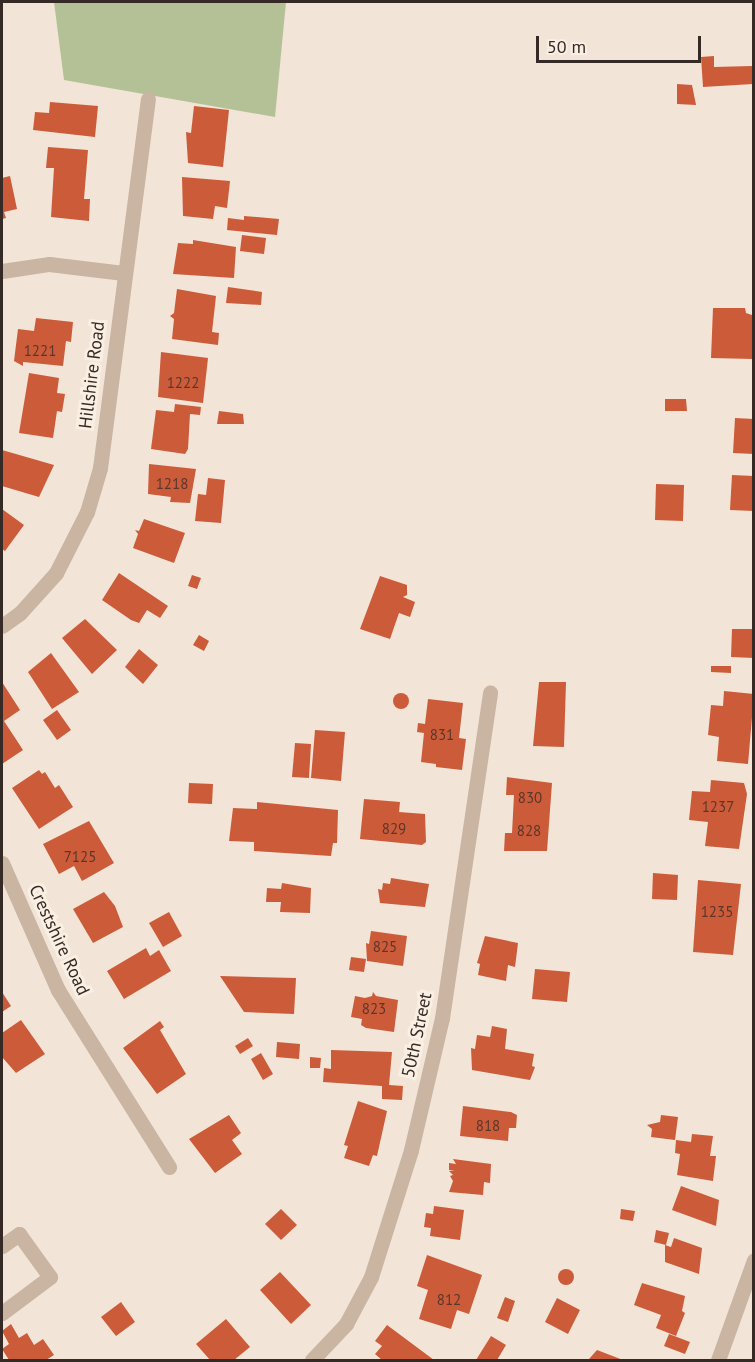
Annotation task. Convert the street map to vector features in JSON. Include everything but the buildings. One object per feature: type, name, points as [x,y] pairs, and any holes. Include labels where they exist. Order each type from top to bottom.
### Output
[{"type":"street","name":"Hillshire Road","points":[[2,626],[20,612],[56,573],[87,512],[100,468],[123,273],[148,99]]},
{"type":"street","points":[[2,272],[49,264],[123,273]]},
{"type":"street","name":"50th Street","points":[[312,1360],[346,1324],[371,1277],[411,1150],[442,1018],[490,693]]},
{"type":"street","name":"Crestshire Road","points":[[2,864],[42,956],[84,1032],[169,1167]]},
{"type":"street","points":[[2,1246],[19,1234],[50,1277],[2,1313]]},
{"type":"street","points":[[718,1360],[753,1260]]},
{"type":"green space","points":[[54,2],[286,2],[275,117],[64,80]]}]
